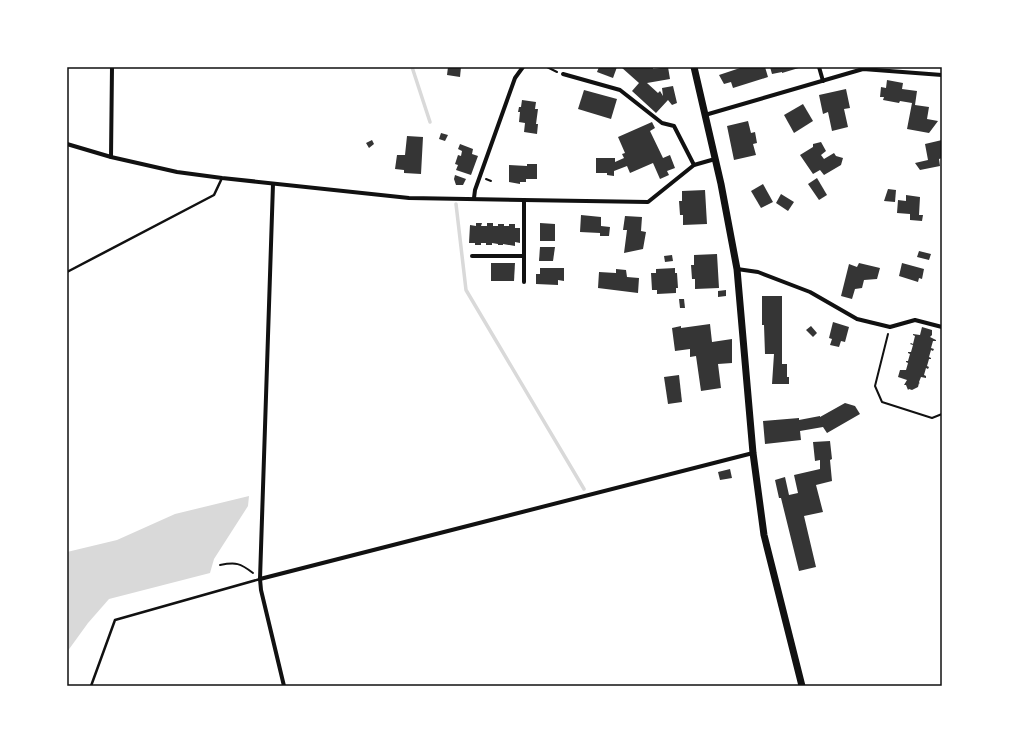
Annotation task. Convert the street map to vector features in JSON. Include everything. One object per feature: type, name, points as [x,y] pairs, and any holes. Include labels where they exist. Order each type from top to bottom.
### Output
[{"type":"main road","points":[[694,67],[715,159],[737,269],[753,453],[764,535],[802,686]]},
{"type":"street","points":[[111,157],[112,67]]},
{"type":"street","points":[[474,198],[475,190],[515,78],[523,67]]},
{"type":"street","points":[[819,67],[823,81]]},
{"type":"street","points":[[705,115],[863,69],[942,75]]},
{"type":"street","points":[[563,74],[620,90],[662,122],[674,126],[694,165]]},
{"type":"street","points":[[67,144],[111,157],[177,172],[273,184],[410,198],[648,202],[694,165],[715,159]]},
{"type":"street","points":[[273,184],[260,579],[261,590],[284,686]]},
{"type":"street","points":[[524,200],[524,282]]},
{"type":"street","points":[[472,256],[524,256]]},
{"type":"street","points":[[737,269],[758,272],[810,292],[857,319],[890,327],[915,320],[942,327]]},
{"type":"street","points":[[260,579],[753,453]]},
{"type":"lane","points":[[67,272],[214,195],[222,178]]},
{"type":"lane","points":[[91,686],[115,620],[260,579]]},
{"type":"path","points":[[547,67],[563,74]]},
{"type":"path","points":[[890,327],[875,386],[882,402],[932,418],[942,414]]},
{"type":"path","points":[[220,565],[235,562],[244,566],[260,579]]},
{"type":"shaded area","points":[[249,496],[248,506],[214,559],[210,573],[109,599],[88,623],[67,652],[67,552],[117,540],[175,514]]},
{"type":"building","points":[[448,67],[461,67],[460,77],[447,75]]},
{"type":"building","points":[[599,67],[617,67],[613,78],[597,72]]},
{"type":"building","points":[[621,67],[653,67],[653,69],[668,67],[670,79],[647,83],[658,93],[660,91],[663,96],[662,88],[673,86],[677,103],[672,105],[668,100],[656,113],[632,91],[639,83]]},
{"type":"building","points":[[743,67],[765,67],[768,77],[733,88],[731,82],[724,84],[719,75]]},
{"type":"building","points":[[770,67],[802,67],[782,73],[772,74]]},
{"type":"building","points":[[887,80],[903,83],[902,89],[917,91],[915,105],[929,107],[927,119],[938,121],[929,133],[907,129],[912,103],[900,101],[899,103],[883,100],[884,97],[880,97],[881,87],[886,88]]},
{"type":"building","points":[[846,89],[850,108],[844,109],[848,127],[832,131],[828,112],[823,114],[819,95]]},
{"type":"building","points":[[584,90],[617,99],[611,119],[578,109]]},
{"type":"building","points":[[522,100],[536,102],[535,109],[538,109],[536,124],[538,124],[537,134],[524,132],[525,123],[519,122],[520,112],[518,112],[519,107],[521,107]]},
{"type":"building","points":[[803,104],[813,121],[794,133],[784,115]]},
{"type":"building","points":[[748,121],[751,133],[755,132],[757,143],[753,144],[756,155],[734,160],[727,126]]},
{"type":"building","points":[[652,122],[655,128],[650,131],[663,158],[670,155],[675,168],[667,171],[669,175],[660,179],[653,163],[630,173],[627,166],[614,171],[614,176],[607,175],[607,173],[596,173],[596,158],[615,158],[615,162],[624,158],[622,154],[625,153],[618,137]]},
{"type":"building","points":[[441,133],[448,135],[445,141],[439,139]]},
{"type":"building","points":[[407,136],[423,137],[421,174],[404,173],[404,170],[395,169],[397,155],[405,155]]},
{"type":"building","points":[[372,140],[374,144],[369,148],[366,143]]},
{"type":"building","points":[[942,140],[942,158],[939,159],[940,166],[920,170],[915,163],[928,160],[925,144]]},
{"type":"building","points":[[821,142],[826,151],[821,155],[824,159],[834,153],[836,156],[843,158],[841,165],[824,175],[820,170],[813,174],[800,155],[813,147],[813,144]]},
{"type":"building","points":[[460,144],[473,149],[472,154],[478,156],[471,175],[456,170],[458,165],[455,164],[458,155],[461,156],[462,151],[458,149]]},
{"type":"building","points":[[527,164],[537,164],[537,179],[526,179],[526,182],[520,182],[520,184],[509,182],[509,165],[527,166]]},
{"type":"building","points":[[455,175],[466,179],[463,185],[456,185],[454,179]]},
{"type":"building","points":[[817,178],[827,195],[819,200],[808,184]]},
{"type":"building","points":[[763,184],[773,202],[761,208],[751,191]]},
{"type":"building","points":[[888,189],[896,190],[895,202],[884,201]]},
{"type":"building","points":[[705,190],[707,224],[683,225],[683,215],[680,215],[679,201],[682,201],[682,191]]},
{"type":"building","points":[[781,194],[794,202],[788,211],[776,203]]},
{"type":"building","points":[[906,195],[920,197],[919,215],[923,215],[922,221],[910,220],[910,214],[897,213],[898,200],[906,201]]},
{"type":"building","points":[[581,215],[601,217],[601,226],[610,227],[609,236],[600,236],[600,233],[580,232]]},
{"type":"building","points":[[625,216],[642,217],[641,231],[646,232],[643,249],[624,253],[627,230],[623,230]]},
{"type":"building","points":[[476,223],[482,223],[481,226],[487,226],[487,223],[493,223],[493,226],[498,226],[498,224],[509,226],[509,224],[515,224],[515,228],[520,228],[520,243],[515,242],[515,246],[503,244],[498,245],[492,243],[492,245],[481,243],[481,245],[475,245],[475,243],[469,243],[470,225],[476,226]]},
{"type":"building","points":[[540,223],[555,224],[555,241],[540,241]]},
{"type":"building","points":[[540,247],[555,247],[553,261],[539,261]]},
{"type":"building","points":[[919,251],[931,254],[929,260],[917,257]]},
{"type":"building","points":[[717,254],[719,288],[695,289],[695,279],[692,279],[691,265],[694,265],[694,255]]},
{"type":"building","points":[[672,255],[673,261],[665,262],[664,256]]},
{"type":"building","points":[[491,263],[515,263],[514,281],[491,281]]},
{"type":"building","points":[[859,263],[880,268],[877,279],[864,280],[862,288],[855,289],[852,299],[841,296],[849,264],[857,267]]},
{"type":"building","points":[[902,263],[924,269],[922,279],[919,278],[918,282],[899,276]]},
{"type":"building","points":[[540,268],[564,268],[564,281],[558,280],[558,285],[536,284],[536,274],[540,274]]},
{"type":"building","points":[[675,268],[675,273],[677,273],[678,288],[676,288],[676,293],[657,294],[657,290],[652,290],[651,273],[656,273],[656,269]]},
{"type":"building","points":[[616,269],[626,270],[627,277],[639,278],[638,293],[598,288],[599,272],[616,273]]},
{"type":"building","points":[[726,290],[726,296],[718,297],[718,291]]},
{"type":"building","points":[[762,296],[782,296],[782,364],[787,364],[787,377],[789,377],[789,384],[772,384],[774,354],[765,354],[764,325],[762,325]]},
{"type":"building","points":[[679,299],[684,299],[685,308],[680,308]]},
{"type":"building","points":[[833,322],[849,327],[845,342],[841,341],[839,347],[830,345],[832,339],[829,338]]},
{"type":"building","points":[[710,324],[712,342],[732,339],[732,363],[718,364],[721,388],[701,391],[696,356],[690,357],[690,349],[675,351],[672,328]]},
{"type":"building","points":[[811,326],[817,333],[813,337],[806,330]]},
{"type":"building","points":[[922,327],[932,330],[932,335],[930,337],[936,341],[933,341],[931,348],[934,349],[933,351],[931,350],[929,357],[931,359],[929,359],[927,366],[929,367],[928,369],[926,368],[924,375],[926,378],[921,377],[918,387],[908,390],[906,385],[904,385],[907,380],[898,377],[900,370],[906,370],[908,363],[906,361],[908,361],[910,354],[908,352],[911,352],[913,345],[910,344],[913,344],[915,336],[913,334],[920,335]]},
{"type":"building","points":[[679,375],[682,402],[668,404],[664,377]]},
{"type":"building","points":[[845,403],[855,406],[860,414],[827,433],[823,427],[800,431],[801,440],[765,444],[763,421],[799,418],[799,420],[820,417]]},
{"type":"building","points":[[830,441],[832,481],[816,485],[823,512],[804,516],[816,567],[799,571],[781,498],[779,498],[775,480],[785,477],[789,495],[798,493],[794,475],[820,469],[820,460],[815,461],[813,442]]},
{"type":"building","points":[[730,469],[732,478],[720,480],[718,472]]},
{"type":"waterway","points":[[412,67],[430,122]]},
{"type":"waterway","points":[[456,204],[466,290],[584,489]]}]
